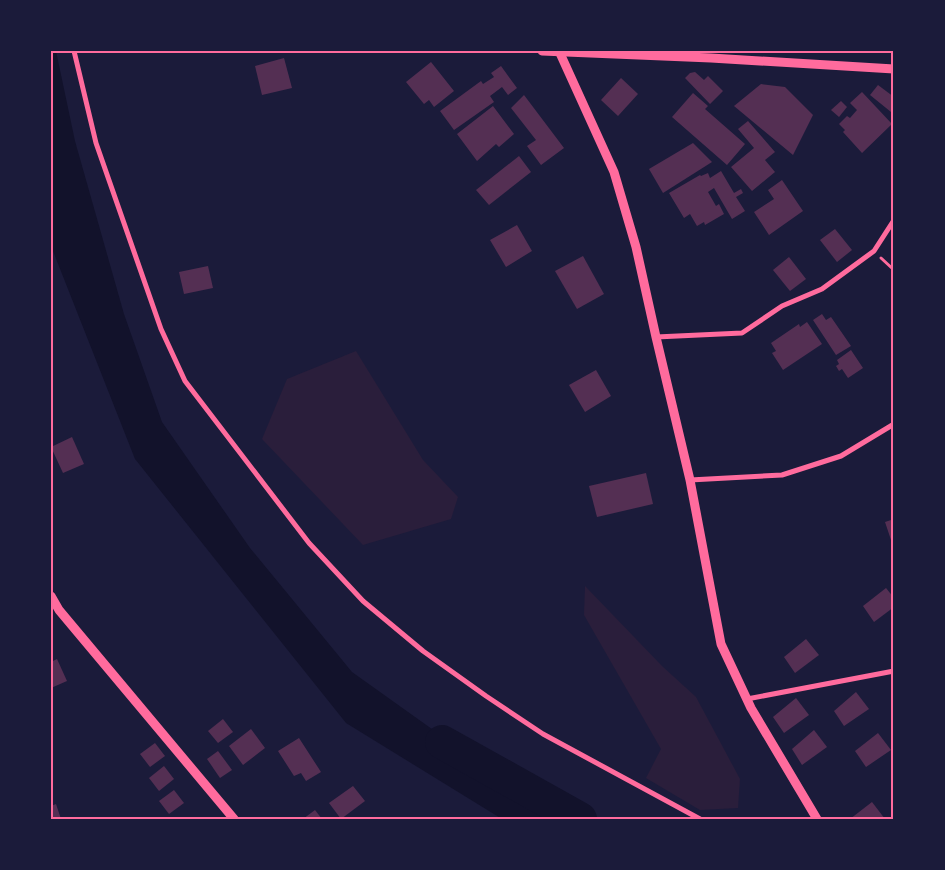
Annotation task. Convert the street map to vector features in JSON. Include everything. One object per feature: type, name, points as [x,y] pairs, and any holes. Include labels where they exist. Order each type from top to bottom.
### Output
[{"type":"street","points":[[74,51],[96,143],[161,329],[185,381],[309,543],[363,602],[423,651],[486,696],[543,734],[700,819]]},
{"type":"street","points":[[542,51],[711,58],[894,69]]},
{"type":"street","points":[[559,52],[614,172],[636,247],[690,480],[721,644],[747,699],[817,819]]},
{"type":"street","points":[[656,337],[742,332],[782,306],[822,288],[874,250],[894,220]]},
{"type":"street","points":[[690,480],[782,475],[841,456],[894,424]]},
{"type":"street","points":[[51,596],[59,610],[234,819]]},
{"type":"street","points":[[747,699],[894,670]]},
{"type":"shaded area","points":[[51,51],[56,51],[75,141],[124,314],[162,422],[250,548],[352,672],[509,784],[580,819],[502,819],[346,723],[135,459],[51,246]]},
{"type":"shaded area","points":[[356,351],[423,460],[458,497],[451,519],[363,545],[262,439],[287,379]]},
{"type":"shaded area","points":[[585,586],[662,666],[696,697],[740,779],[738,808],[700,810],[646,778],[661,749],[584,615]]},
{"type":"building","points":[[284,58],[292,88],[262,95],[255,66]]},
{"type":"building","points":[[431,62],[454,91],[434,107],[429,100],[424,104],[406,82]]},
{"type":"building","points":[[501,66],[517,88],[508,95],[502,87],[490,96],[494,102],[454,130],[440,111],[481,81],[483,84],[494,77],[491,73]]},
{"type":"building","points":[[695,72],[704,80],[708,76],[723,91],[710,104],[685,78],[690,73]]},
{"type":"building","points":[[621,78],[638,94],[618,116],[601,100]]},
{"type":"building","points":[[761,84],[785,87],[813,115],[793,155],[734,106]]},
{"type":"building","points":[[878,85],[894,97],[894,108],[891,112],[870,95]]},
{"type":"building","points":[[862,92],[892,124],[862,153],[843,132],[845,130],[839,124],[847,116],[850,118],[857,110],[850,103]]},
{"type":"building","points":[[693,93],[708,106],[705,109],[745,144],[727,165],[672,117]]},
{"type":"building","points":[[524,95],[564,148],[541,165],[527,146],[536,140],[511,108]]},
{"type":"building","points":[[841,101],[847,107],[839,117],[831,110]]},
{"type":"building","points":[[493,106],[514,134],[499,147],[496,144],[477,161],[457,134]]},
{"type":"building","points":[[748,121],[775,152],[765,160],[775,172],[752,191],[731,167],[754,148],[738,129]]},
{"type":"building","points":[[693,143],[712,162],[663,193],[649,169]]},
{"type":"building","points":[[519,156],[531,172],[489,205],[476,190]]},
{"type":"building","points":[[721,171],[734,193],[741,189],[743,193],[736,197],[745,211],[732,219],[714,188],[708,192],[716,206],[719,204],[724,214],[705,225],[704,222],[697,226],[690,214],[684,218],[669,193],[700,175],[708,173],[710,178]]},
{"type":"building","points":[[782,180],[803,211],[769,235],[754,212],[774,199],[768,190]]},
{"type":"building","points":[[517,225],[532,251],[506,267],[490,240]]},
{"type":"building","points":[[835,229],[852,250],[837,262],[820,240]]},
{"type":"building","points":[[583,256],[604,294],[577,309],[555,271]]},
{"type":"building","points":[[789,257],[806,279],[790,291],[773,270]]},
{"type":"building","points":[[208,266],[213,288],[184,294],[179,272]]},
{"type":"building","points":[[822,314],[826,320],[831,317],[851,346],[836,355],[813,320]]},
{"type":"building","points":[[807,322],[822,344],[783,370],[772,353],[776,351],[771,343],[799,324],[800,327]]},
{"type":"building","points":[[851,350],[863,368],[848,378],[842,369],[839,371],[836,366],[839,364],[837,360]]},
{"type":"building","points":[[596,370],[611,396],[585,412],[569,385]]},
{"type":"building","points":[[72,437],[84,464],[63,473],[51,447]]},
{"type":"building","points":[[646,473],[653,504],[597,517],[589,486]]},
{"type":"building","points":[[894,519],[894,546],[893,546],[885,522]]},
{"type":"building","points":[[886,588],[894,598],[894,607],[874,622],[863,606]]},
{"type":"building","points":[[806,639],[819,655],[795,673],[784,657]]},
{"type":"building","points":[[57,659],[67,681],[51,688],[51,662]]},
{"type":"building","points":[[856,692],[869,709],[844,726],[834,711]]},
{"type":"building","points":[[796,698],[809,715],[784,733],[773,717]]},
{"type":"building","points":[[223,719],[233,732],[218,743],[208,731]]},
{"type":"building","points":[[251,729],[265,748],[243,765],[229,746]]},
{"type":"building","points":[[814,730],[827,747],[802,765],[792,749]]},
{"type":"building","points":[[878,733],[891,750],[866,767],[855,751]]},
{"type":"building","points":[[299,738],[321,772],[306,781],[301,773],[294,776],[278,751]]},
{"type":"building","points":[[155,743],[165,756],[150,767],[140,754]]},
{"type":"building","points":[[218,751],[232,770],[220,778],[207,759]]},
{"type":"building","points":[[164,766],[174,779],[159,791],[149,778]]},
{"type":"building","points":[[353,786],[365,801],[341,819],[329,803]]},
{"type":"building","points":[[174,790],[184,803],[169,814],[159,801]]},
{"type":"building","points":[[872,802],[885,819],[850,819]]},
{"type":"building","points":[[56,804],[61,819],[51,819],[51,806]]},
{"type":"building","points":[[315,810],[322,819],[303,819]]},
{"type":"waterway","points":[[442,742],[580,819]]}]
